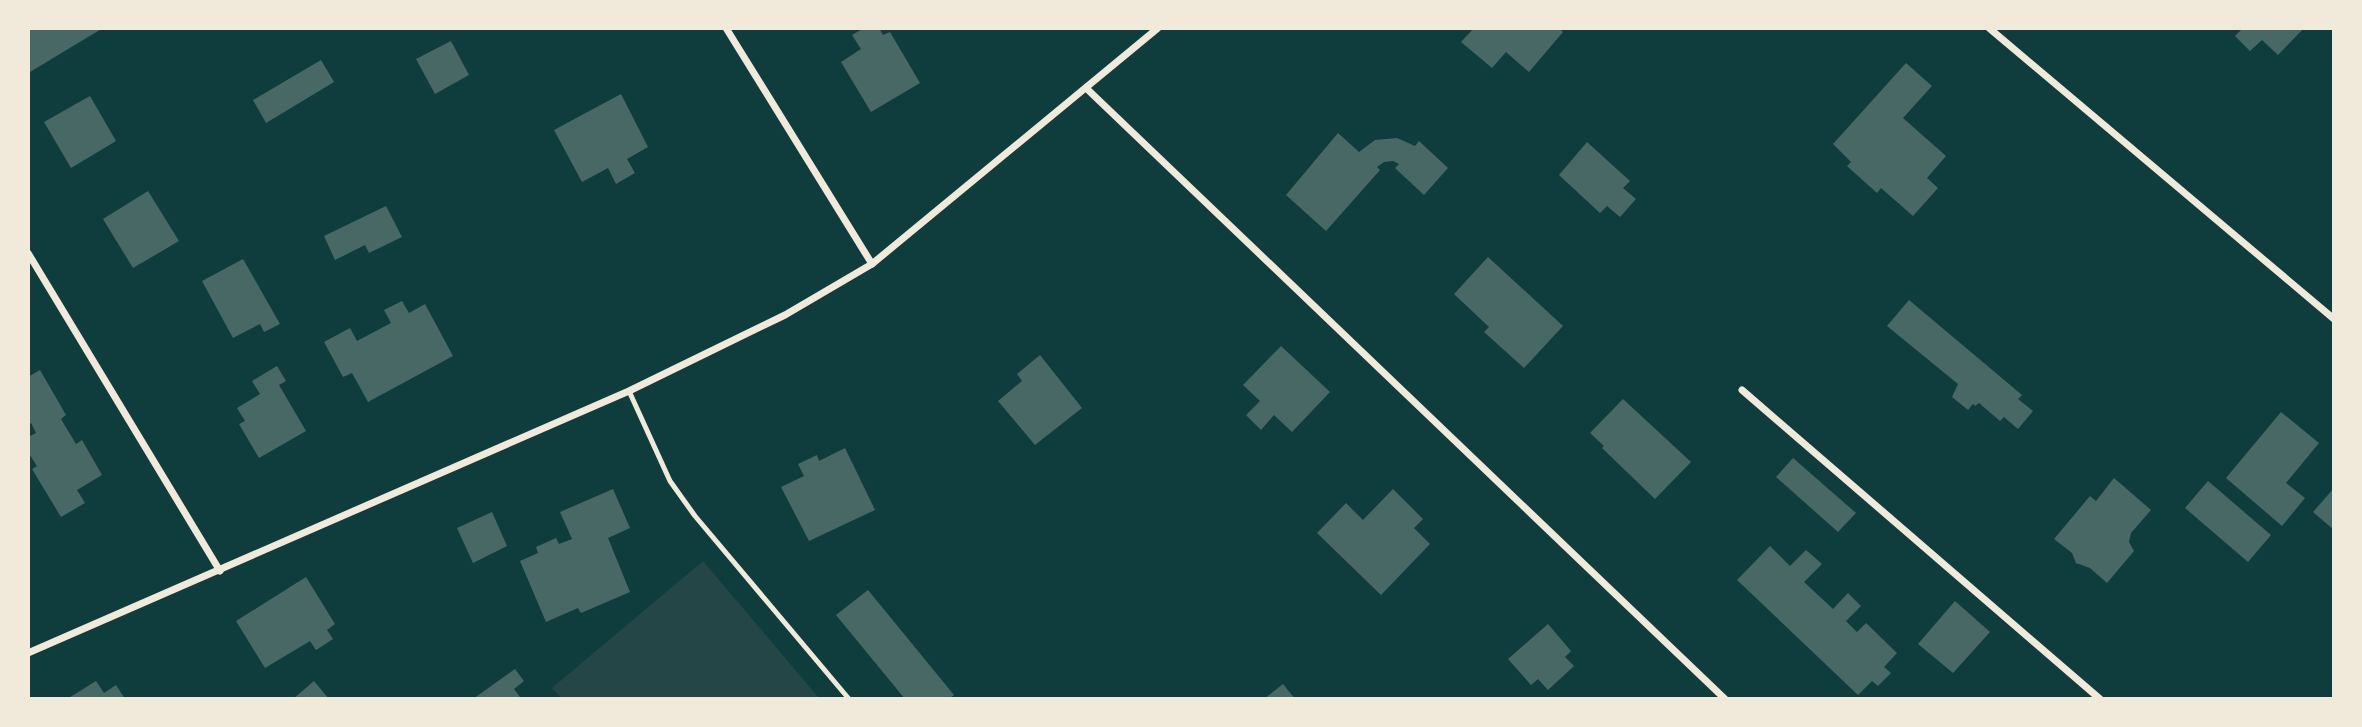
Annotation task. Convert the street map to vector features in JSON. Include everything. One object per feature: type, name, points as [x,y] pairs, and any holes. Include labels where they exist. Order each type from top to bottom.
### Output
[{"type":"street","points":[[726,28],[872,264]]},
{"type":"street","points":[[28,653],[629,391],[785,315],[872,264],[1158,28]]},
{"type":"street","points":[[1989,28],[2334,319]]},
{"type":"street","points":[[1086,88],[1725,699]]},
{"type":"street","points":[[28,253],[220,571]]},
{"type":"street","points":[[1742,390],[2100,699]]},
{"type":"lane","points":[[629,391],[670,481],[695,516],[849,699]]},
{"type":"shaded area","points":[[703,561],[819,698],[562,699],[552,688]]},
{"type":"building","points":[[28,28],[103,28],[30,72]]},
{"type":"building","points":[[864,28],[879,28],[883,35],[890,32],[920,83],[871,112],[841,62],[861,49],[852,35]]},
{"type":"building","points":[[1474,28],[1559,28],[1563,32],[1529,72],[1506,52],[1492,68],[1461,42]]},
{"type":"building","points":[[2243,28],[2304,28],[2278,55],[2262,40],[2250,51],[2235,36]]},
{"type":"building","points":[[451,41],[469,75],[435,94],[416,59]]},
{"type":"building","points":[[321,60],[334,82],[266,123],[253,100]]},
{"type":"building","points":[[1906,63],[1932,86],[1903,118],[1946,156],[1927,178],[1938,188],[1913,216],[1881,188],[1877,193],[1847,166],[1851,162],[1833,144]]},
{"type":"building","points":[[621,94],[648,147],[627,159],[635,173],[616,184],[608,168],[582,182],[554,130]]},
{"type":"building","points":[[90,96],[116,141],[71,168],[44,122]]},
{"type":"building","points":[[1338,133],[1359,152],[1375,140],[1397,138],[1415,146],[1419,141],[1448,168],[1424,195],[1395,168],[1399,164],[1393,161],[1384,162],[1377,167],[1380,170],[1326,231],[1286,195]]},
{"type":"building","points":[[1587,142],[1630,181],[1623,188],[1636,199],[1620,217],[1607,206],[1600,213],[1559,175]]},
{"type":"building","points":[[148,191],[179,241],[133,268],[103,219]]},
{"type":"building","points":[[386,206],[402,237],[369,253],[365,245],[335,260],[324,236]]},
{"type":"building","points":[[1488,257],[1563,326],[1524,368],[1484,332],[1489,327],[1454,294]]},
{"type":"building","points":[[243,259],[280,324],[264,332],[260,324],[233,338],[202,281]]},
{"type":"building","points":[[1909,300],[2022,395],[2018,399],[2033,411],[2018,429],[2004,417],[2000,421],[1979,403],[1975,406],[1973,404],[1968,410],[1952,397],[1958,384],[1887,326]]},
{"type":"building","points":[[402,301],[409,313],[425,304],[453,356],[368,402],[352,373],[343,377],[324,342],[350,328],[357,341],[391,323],[384,310]]},
{"type":"building","points":[[1281,346],[1330,392],[1292,432],[1274,415],[1261,430],[1246,415],[1260,401],[1243,385]]},
{"type":"building","points":[[1040,355],[1082,408],[1035,445],[998,401],[1022,381],[1017,374]]},
{"type":"building","points":[[277,366],[286,381],[279,385],[306,431],[259,458],[239,424],[245,421],[237,408],[260,394],[252,381]]},
{"type":"building","points":[[40,370],[66,415],[61,419],[76,444],[82,440],[102,475],[77,490],[85,503],[61,517],[32,469],[37,466],[28,452],[28,437],[36,433],[31,423],[28,425],[28,377]]},
{"type":"building","points":[[1623,399],[1691,462],[1655,499],[1590,433]]},
{"type":"building","points":[[2281,412],[2319,443],[2286,483],[2305,498],[2282,526],[2226,478]]},
{"type":"building","points":[[845,448],[875,510],[809,541],[781,487],[804,476],[798,464],[817,455],[819,461]]},
{"type":"building","points":[[1793,458],[1856,513],[1838,532],[1776,477]]},
{"type":"building","points":[[2114,478],[2151,510],[2131,533],[2129,542],[2134,551],[2107,583],[2090,568],[2076,563],[2072,553],[2054,539],[2090,496],[2096,501]]},
{"type":"building","points":[[2208,481],[2271,535],[2248,562],[2185,508]]},
{"type":"building","points":[[2334,488],[2334,530],[2313,512]]},
{"type":"building","points":[[613,489],[630,528],[608,538],[630,592],[581,613],[578,608],[546,622],[520,561],[538,553],[536,547],[556,538],[559,544],[572,539],[560,512]]},
{"type":"building","points":[[1393,489],[1423,519],[1414,528],[1430,544],[1381,595],[1317,533],[1346,503],[1363,520]]},
{"type":"building","points":[[492,512],[507,546],[473,563],[457,528]]},
{"type":"building","points":[[1770,546],[1790,566],[1806,550],[1822,564],[1804,582],[1833,609],[1848,593],[1861,606],[1846,621],[1857,632],[1866,623],[1897,653],[1884,667],[1891,673],[1878,686],[1872,681],[1858,695],[1737,580]]},
{"type":"building","points":[[306,577],[335,624],[327,630],[333,639],[316,650],[310,641],[265,668],[236,621]]},
{"type":"building","points":[[868,590],[954,695],[949,699],[905,699],[836,615]]},
{"type":"building","points":[[1955,601],[1990,632],[1953,673],[1918,644]]},
{"type":"building","points":[[1548,624],[1571,651],[1565,657],[1574,666],[1548,690],[1538,679],[1531,685],[1508,659]]},
{"type":"building","points":[[515,669],[524,681],[514,689],[520,697],[473,699]]},
{"type":"building","points":[[96,681],[104,693],[116,685],[125,699],[67,699]]},
{"type":"building","points":[[314,681],[329,699],[293,699]]},
{"type":"building","points":[[1283,684],[1295,699],[1264,699]]}]
